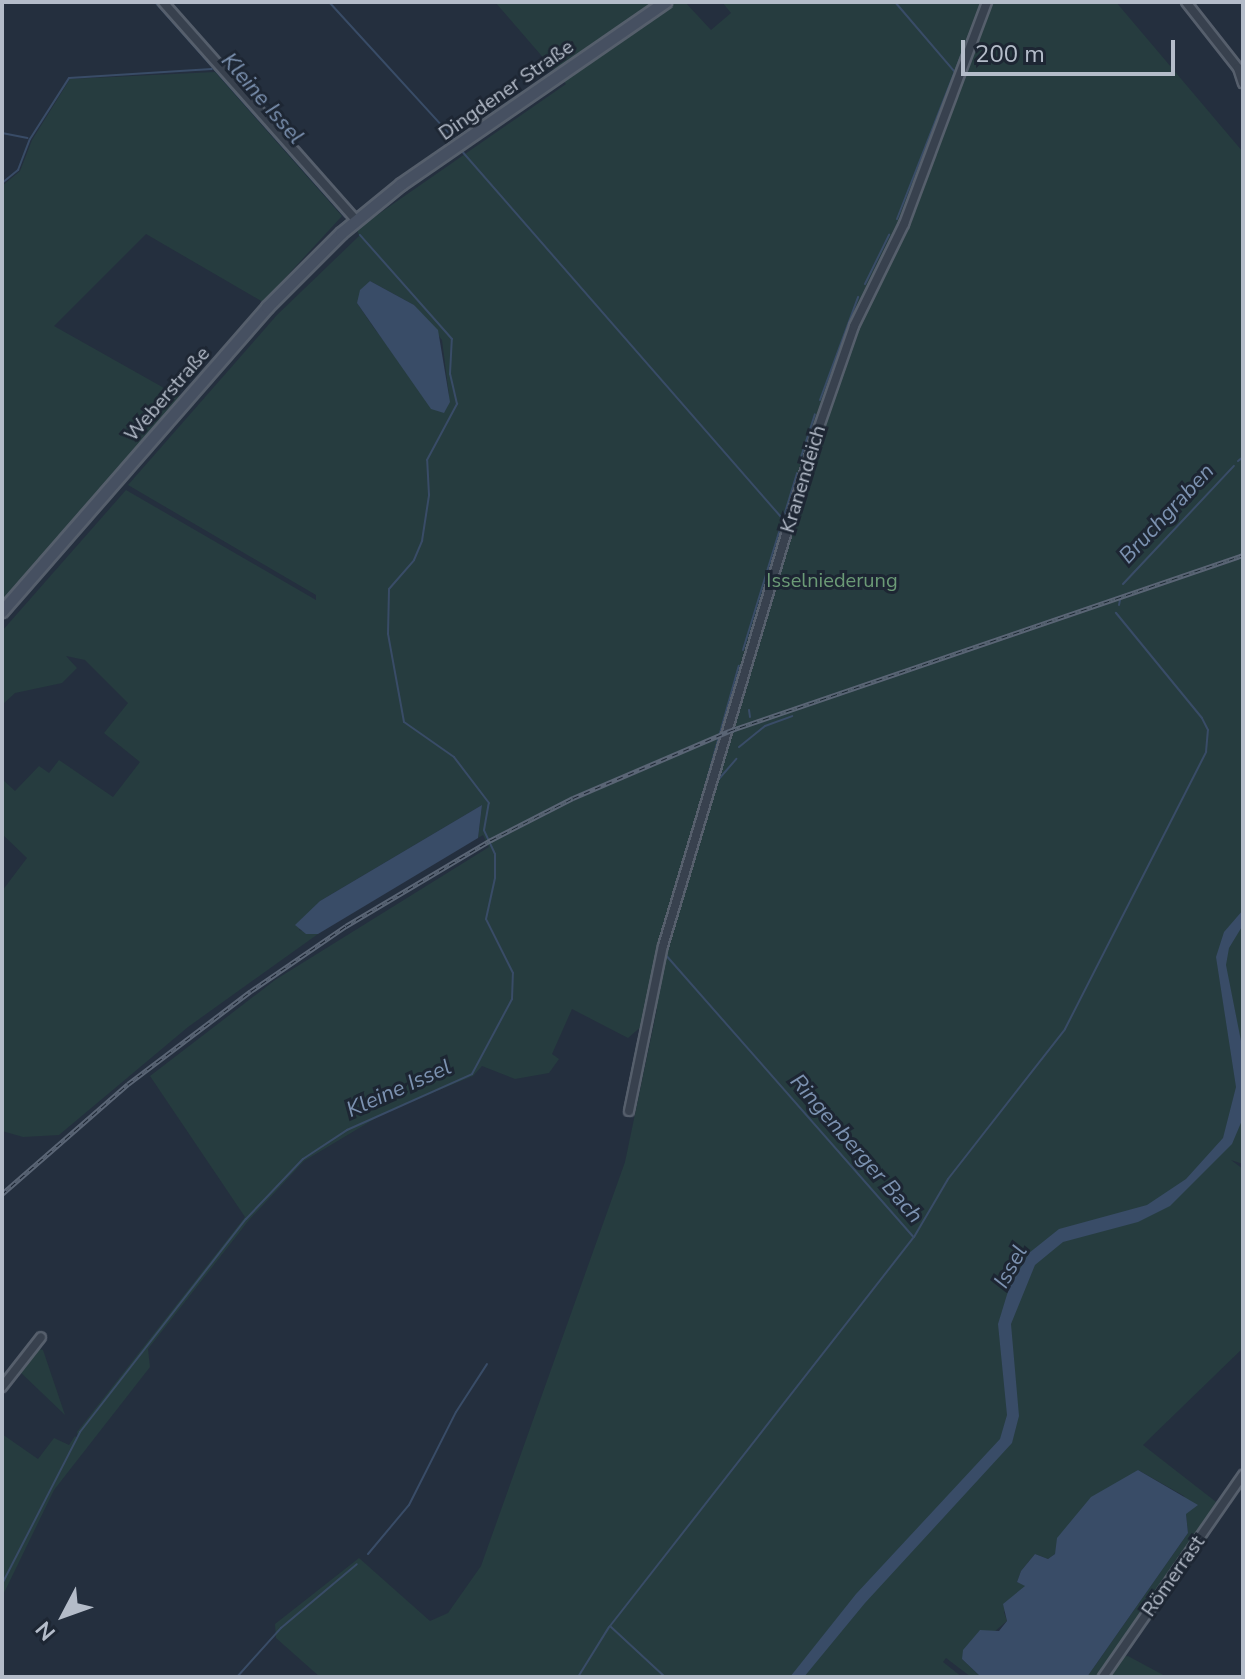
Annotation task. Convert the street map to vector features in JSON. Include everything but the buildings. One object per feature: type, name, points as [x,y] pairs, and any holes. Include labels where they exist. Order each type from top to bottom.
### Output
[{"type":"main road","name":"Dingdener Straße","points":[[368,209],[665,2]]},
{"type":"main road","name":"Weberstraße","points":[[2,611],[267,307],[368,209]]},
{"type":"street","points":[[163,2],[356,220]]},
{"type":"street","name":"Kranendeich","points":[[629,1111],[662,950],[813,444],[854,326],[904,224],[987,2]]},
{"type":"street","points":[[1186,2],[1238,68],[1243,83]]},
{"type":"street","points":[[2,1387],[41,1337]]},
{"type":"street","name":"Römerrast","points":[[1103,1677],[1243,1475]]},
{"type":"green space","name":"Isselniederung","points":[[495,2],[685,2],[711,30],[731,13],[722,2],[1116,2],[1243,152],[1243,1164],[1231,1160],[1243,1169],[1243,1348],[1143,1445],[1220,1505],[1100,1677],[1087,1677],[1188,1533],[1184,1496],[1138,1470],[1060,1543],[1055,1554],[1048,1559],[1035,1554],[1021,1571],[1017,1582],[1026,1586],[1004,1612],[1007,1621],[962,1659],[981,1677],[971,1677],[946,1658],[943,1662],[962,1677],[320,1677],[276,1638],[275,1624],[359,1558],[430,1621],[448,1613],[481,1566],[625,1162],[657,1009],[647,1003],[643,1025],[628,1038],[572,1009],[552,1054],[559,1059],[549,1073],[515,1079],[482,1066],[473,1076],[386,1112],[304,1161],[249,1220],[148,1349],[150,1367],[54,1490],[2,1597],[2,1434],[38,1459],[54,1438],[69,1445],[75,1436],[78,1439],[77,1432],[245,1217],[150,1076],[275,980],[489,847],[483,835],[478,838],[482,805],[320,901],[299,930],[318,934],[188,1027],[59,1135],[23,1137],[2,1131],[2,891],[27,858],[2,834],[2,779],[15,791],[39,766],[49,773],[59,760],[113,797],[140,762],[104,733],[128,703],[85,660],[66,656],[77,668],[62,683],[15,693],[2,705],[2,631],[126,490],[316,600],[316,595],[128,485],[277,315],[359,236],[357,229],[566,84]],"holes":[[[370,281],[414,305],[442,340],[449,395],[402,364],[357,303]]]},
{"type":"green space","points":[[215,72],[342,216],[263,302],[146,234],[54,326],[180,397],[2,601],[2,186],[20,171],[32,140],[70,79]]},
{"type":"green space","points":[[32,1347],[43,1350],[65,1415],[17,1369]]},
{"type":"green space","points":[[1128,1656],[1167,1677],[1105,1677],[1119,1657]]},
{"type":"water","points":[[370,281],[414,305],[438,330],[450,402],[444,413],[431,409],[357,303],[360,290]]},
{"type":"water","points":[[482,805],[478,838],[318,934],[306,934],[295,925],[320,901]]},
{"type":"water","points":[[1243,910],[1243,925],[1229,948],[1226,965],[1243,1051],[1243,1118],[1232,1144],[1170,1206],[1138,1222],[1063,1242],[1035,1265],[1011,1324],[1019,1416],[1012,1443],[865,1603],[804,1677],[790,1677],[856,1594],[1000,1439],[1007,1415],[998,1324],[1009,1288],[1029,1253],[1059,1229],[1147,1205],[1186,1179],[1223,1138],[1236,1087],[1216,957],[1224,932]]},
{"type":"water","points":[[1138,1470],[1198,1505],[1186,1514],[1188,1533],[1087,1677],[981,1677],[962,1659],[963,1650],[980,1630],[999,1631],[1007,1621],[1003,1604],[1025,1586],[1017,1582],[1021,1571],[1035,1554],[1048,1559],[1055,1554],[1057,1538],[1091,1497]]},
{"type":"waterway","name":"Kleine Issel","points":[[155,2],[345,217]]},
{"type":"waterway","points":[[329,2],[455,140]]},
{"type":"waterway","name":"Ringenberger Bach","points":[[895,2],[954,71]]},
{"type":"waterway","points":[[976,18],[982,2]]},
{"type":"waterway","name":"Ringenberger Bach","points":[[897,219],[971,30]]},
{"type":"waterway","points":[[2,183],[18,170],[30,139],[69,78],[212,69]]},
{"type":"waterway","points":[[2,133],[28,138]]},
{"type":"waterway","points":[[460,149],[783,519]]},
{"type":"waterway","name":"Kleine Issel","points":[[2,1584],[80,1432],[246,1219],[303,1159],[347,1130],[472,1074],[512,999],[513,973],[486,919],[495,878],[495,854],[484,830],[489,803],[454,757],[404,722],[388,634],[389,589],[414,560],[422,541],[429,495],[427,460],[457,404],[450,374],[452,339],[360,235]]},
{"type":"waterway","points":[[865,284],[889,235]]},
{"type":"waterway","points":[[820,400],[858,297]]},
{"type":"waterway","points":[[800,460],[815,414]]},
{"type":"waterway","name":"Bruchgraben","points":[[1238,461],[1243,457]]},
{"type":"waterway","name":"Bruchgraben","points":[[1123,584],[1234,466]]},
{"type":"waterway","name":"Ringenberger Bach","points":[[743,650],[797,473]]},
{"type":"waterway","points":[[1119,605],[1120,600]]},
{"type":"waterway","points":[[665,1677],[610,1626],[914,1237],[948,1179],[1065,1029],[1206,752],[1208,730],[1202,718],[1116,613]]},
{"type":"waterway","name":"Ringenberger Bach","points":[[660,948],[739,666]]},
{"type":"waterway","points":[[749,710],[750,717]]},
{"type":"waterway","points":[[739,747],[765,726],[792,716]]},
{"type":"waterway","points":[[669,943],[718,780],[736,759]]},
{"type":"waterway","name":"Ringenberger Bach","points":[[664,953],[913,1236]]},
{"type":"waterway","points":[[368,1554],[409,1505],[456,1412],[487,1364]]},
{"type":"waterway","points":[[237,1677],[281,1628],[357,1564]]},
{"type":"waterway","name":"Bruchgraben","points":[[578,1677],[609,1627]]},
{"type":"railway","points":[[2,1194],[128,1084],[251,991],[346,926],[491,840],[573,798],[729,731],[1243,555]]},
{"type":"water label","name":"Issel","points":[[1011,1267]]}]
